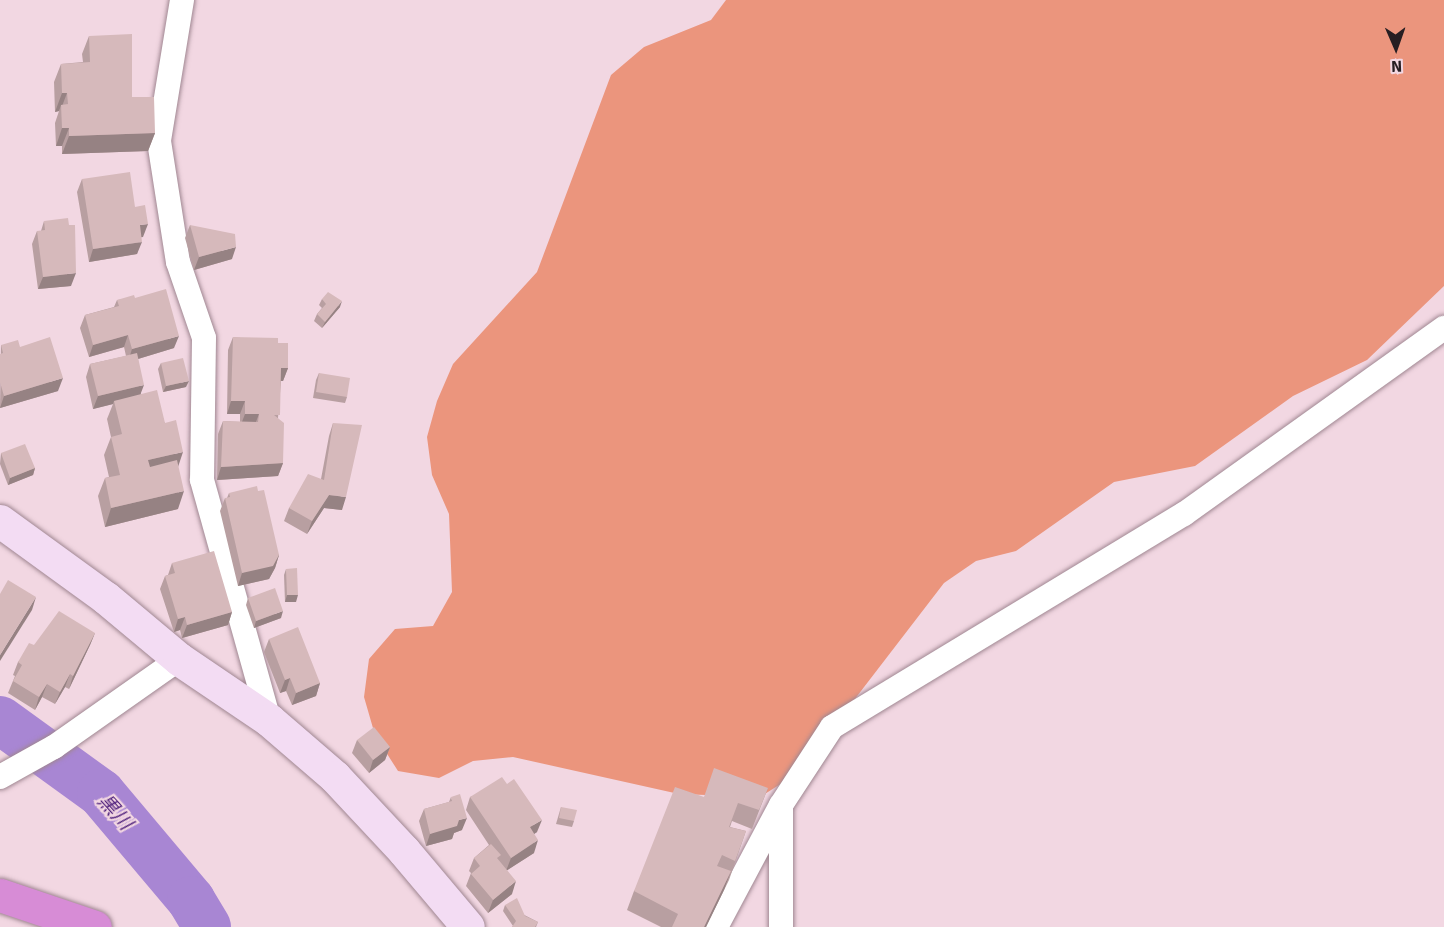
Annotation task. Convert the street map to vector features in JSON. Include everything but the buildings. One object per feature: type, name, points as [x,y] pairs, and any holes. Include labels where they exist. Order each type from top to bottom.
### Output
[{"type":"highway","points":[[0,895],[93,926]]},
{"type":"street","points":[[182,0],[159,141],[178,262],[204,338],[202,480],[269,720]]},
{"type":"street","points":[[716,927],[782,805],[832,727],[1184,514],[1444,328]]},
{"type":"street","points":[[0,521],[106,598],[179,659],[269,720],[334,777],[405,851],[468,927]]},
{"type":"street","points":[[0,777],[54,747],[179,659]]},
{"type":"street","points":[[781,927],[782,805]]},
{"type":"shaded area","points":[[726,0],[1444,0],[1444,286],[1367,360],[1293,396],[1195,466],[1114,482],[1016,551],[976,561],[944,583],[798,773],[760,797],[679,794],[513,757],[473,761],[439,778],[398,771],[375,735],[364,697],[369,659],[395,629],[433,626],[452,592],[449,514],[432,475],[427,437],[437,401],[453,364],[537,272],[611,75],[644,47],[711,20]]},
{"type":"waterway","name":"黒川","points":[[0,720],[101,793],[191,900],[207,927]]}]
